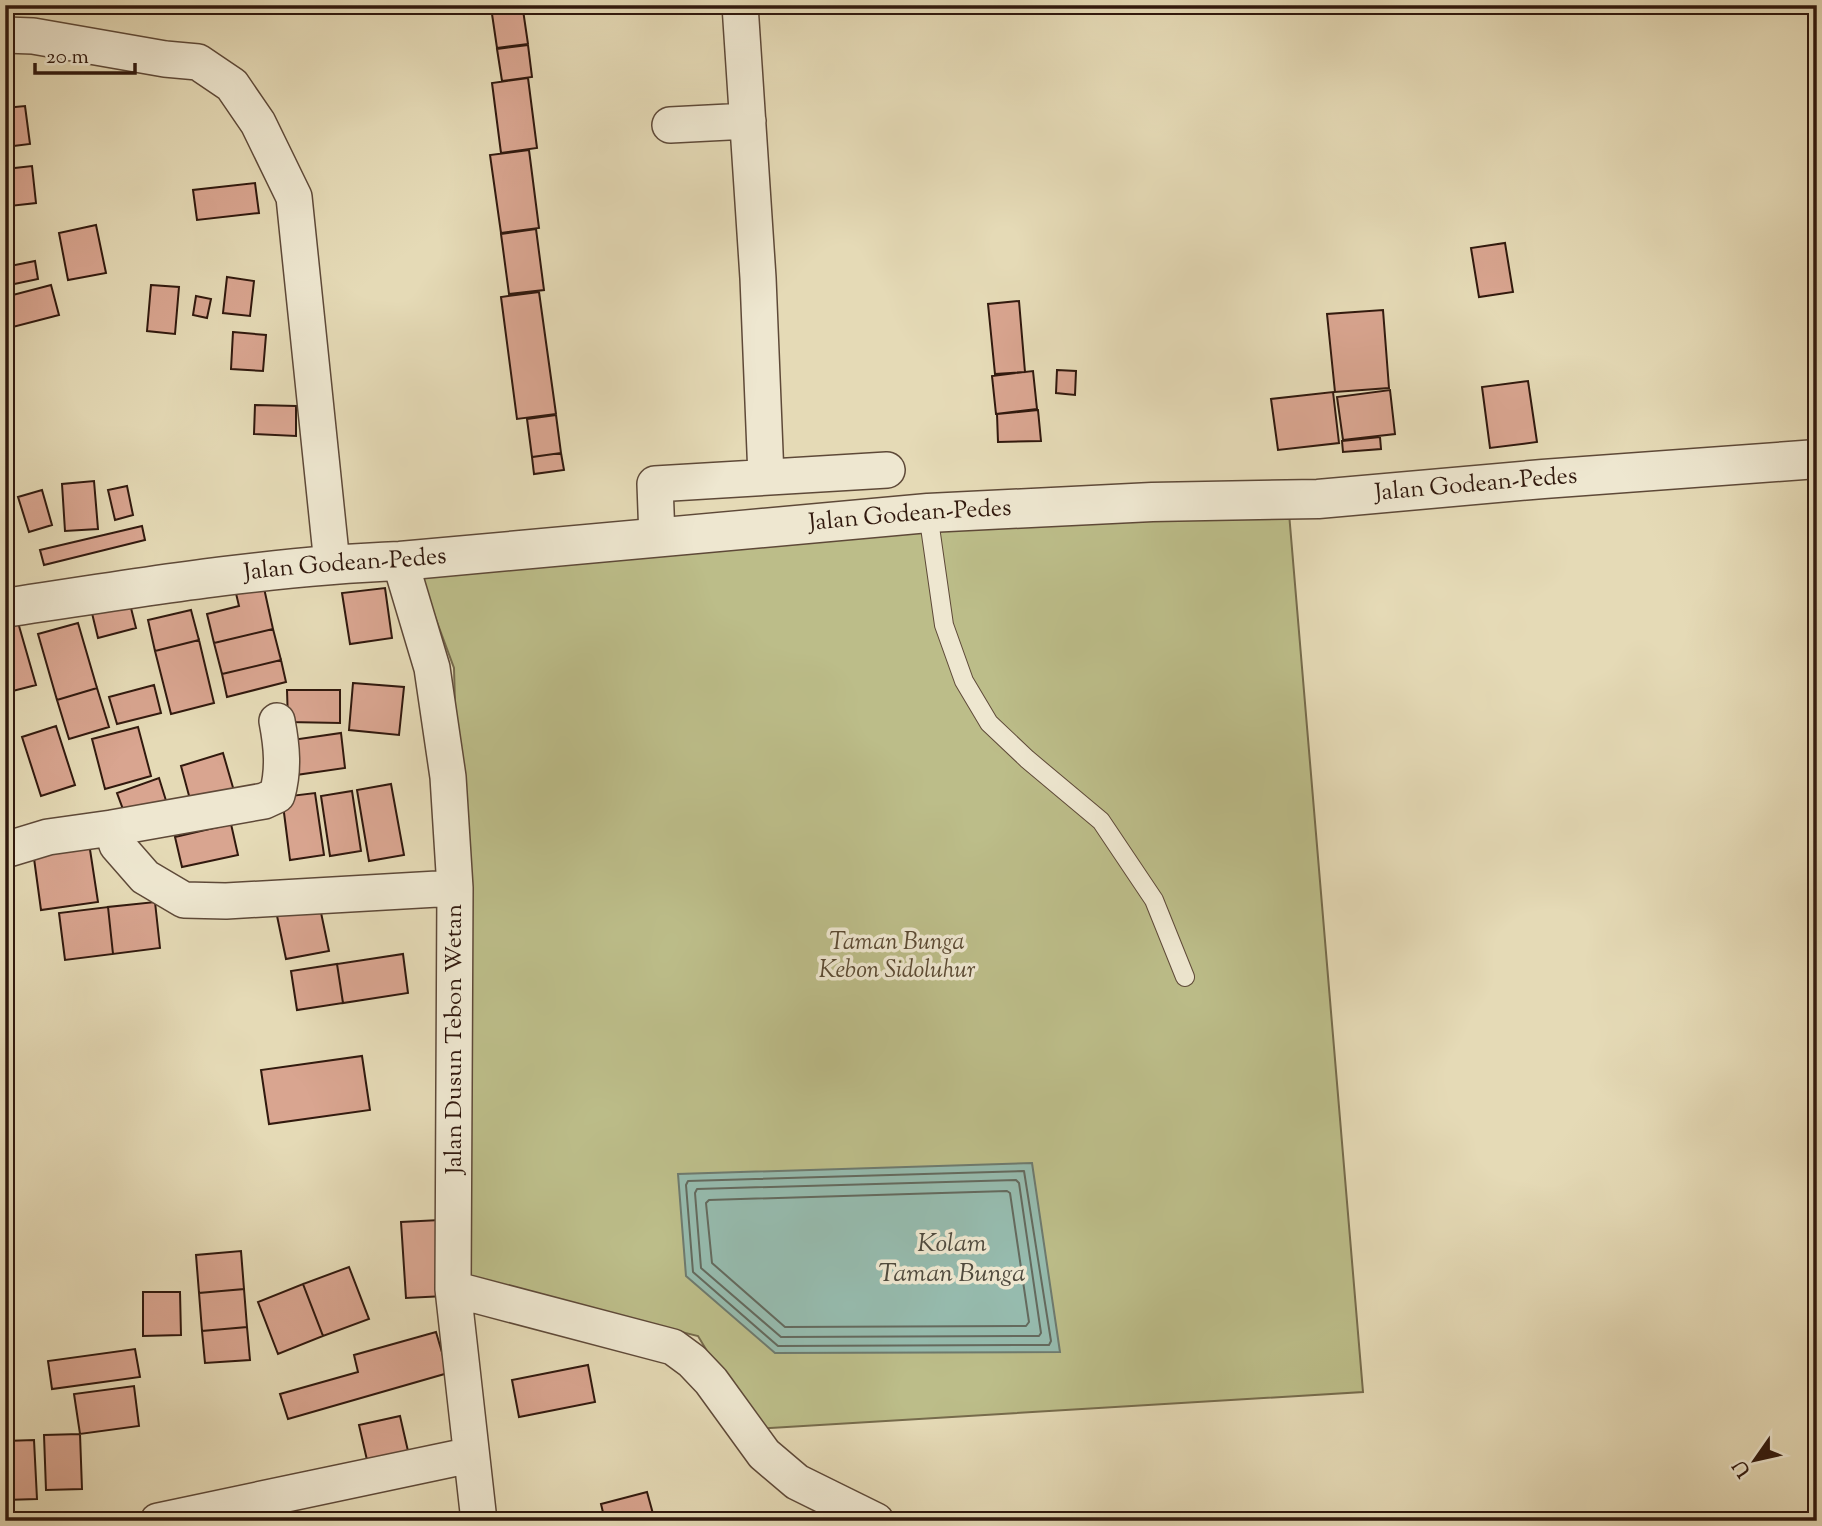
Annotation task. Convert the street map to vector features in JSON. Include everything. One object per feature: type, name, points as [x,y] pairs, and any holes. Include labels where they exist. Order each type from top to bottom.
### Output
[{"type":"street","points":[[740,5],[766,477]]},
{"type":"street","points":[[5,35],[33,36],[165,60],[198,62],[232,85],[258,123],[294,197],[332,564]]},
{"type":"street","points":[[670,125],[748,121]]},
{"type":"street","name":"Jalan Godean-Pedes","points":[[5,608],[192,580],[332,564],[400,561],[928,513],[1152,502],[1318,499],[1817,459]]},
{"type":"street","points":[[657,538],[655,484],[887,470]]},
{"type":"street","name":"Jalan Dusun Tebon Wetan","points":[[400,561],[432,668],[448,777],[455,888],[453,1289],[478,1521]]},
{"type":"street","points":[[5,850],[48,837],[264,801],[276,795],[282,775],[281,740],[277,721]]},
{"type":"street","points":[[113,828],[117,845],[145,877],[184,900],[226,901],[455,888]]},
{"type":"street","points":[[453,1289],[673,1347],[692,1361],[711,1381],[764,1454],[772,1461],[797,1482],[876,1521]]},
{"type":"street","points":[[158,1521],[471,1455]]},
{"type":"lane","points":[[928,513],[944,625],[964,681],[989,723],[1101,821],[1154,900],[1185,978]]},
{"type":"green space","name":"Taman Bunga Kebon Sidoluhur","points":[[1289,513],[1363,1392],[754,1429],[698,1336],[471,1280],[454,668],[410,549]]},
{"type":"water","name":"Kolam Taman Bunga","points":[[1032,1163],[1060,1352],[775,1353],[686,1276],[678,1174]]},
{"type":"building","points":[[491,5],[522,5],[523,10],[492,13]]},
{"type":"building","points":[[523,10],[528,44],[497,48],[492,14]]},
{"type":"building","points":[[528,45],[532,77],[502,81],[497,49]]},
{"type":"building","points":[[528,78],[537,148],[501,153],[492,83]]},
{"type":"building","points":[[25,106],[30,144],[5,147],[5,108]]},
{"type":"building","points":[[529,150],[539,228],[501,233],[490,155]]},
{"type":"building","points":[[32,166],[36,203],[10,206],[6,169]]},
{"type":"building","points":[[255,183],[259,213],[197,220],[193,190]]},
{"type":"building","points":[[96,225],[106,273],[68,280],[59,233]]},
{"type":"building","points":[[536,229],[544,290],[509,294],[501,234]]},
{"type":"building","points":[[1505,243],[1513,292],[1479,297],[1471,248]]},
{"type":"building","points":[[35,261],[38,279],[5,286],[5,267]]},
{"type":"building","points":[[227,277],[254,281],[250,316],[223,313]]},
{"type":"building","points":[[51,285],[59,315],[5,329],[5,297]]},
{"type":"building","points":[[151,285],[179,287],[175,334],[147,331]]},
{"type":"building","points":[[539,292],[556,414],[517,419],[501,297]]},
{"type":"building","points":[[196,296],[211,299],[207,318],[193,315]]},
{"type":"building","points":[[1019,301],[1025,372],[995,374],[988,304]]},
{"type":"building","points":[[1383,310],[1389,388],[1335,392],[1327,314]]},
{"type":"building","points":[[233,332],[266,335],[263,371],[231,369]]},
{"type":"building","points":[[1057,370],[1076,371],[1075,395],[1056,393]]},
{"type":"building","points":[[1033,371],[1037,409],[996,414],[992,376]]},
{"type":"building","points":[[1528,381],[1537,442],[1490,448],[1482,387]]},
{"type":"building","points":[[1390,390],[1395,434],[1343,440],[1337,397]]},
{"type":"building","points":[[1333,392],[1339,443],[1278,450],[1271,399]]},
{"type":"building","points":[[255,405],[296,406],[296,436],[254,434]]},
{"type":"building","points":[[1038,410],[1041,441],[998,442],[997,414]]},
{"type":"building","points":[[556,415],[561,453],[532,457],[527,419]]},
{"type":"building","points":[[1380,437],[1381,449],[1343,452],[1342,441]]},
{"type":"building","points":[[561,453],[564,470],[534,474],[532,457]]},
{"type":"building","points":[[94,481],[98,529],[65,531],[62,484]]},
{"type":"building","points":[[127,486],[133,515],[115,520],[108,490]]},
{"type":"building","points":[[42,490],[52,525],[29,532],[18,497]]},
{"type":"building","points":[[142,526],[145,540],[44,565],[40,550]]},
{"type":"building","points":[[262,579],[273,629],[214,643],[207,614],[239,606],[234,585]]},
{"type":"building","points":[[385,588],[392,638],[350,644],[342,593]]},
{"type":"building","points":[[129,600],[136,628],[98,638],[91,609]]},
{"type":"building","points":[[191,610],[199,640],[155,651],[148,620]]},
{"type":"building","points":[[17,619],[36,685],[5,693],[5,622]]},
{"type":"building","points":[[78,623],[97,688],[57,700],[38,634]]},
{"type":"building","points":[[273,629],[281,660],[222,674],[214,643]]},
{"type":"building","points":[[199,640],[214,703],[171,714],[155,651]]},
{"type":"building","points":[[281,660],[286,682],[227,697],[222,674]]},
{"type":"building","points":[[353,683],[404,687],[399,735],[349,730]]},
{"type":"building","points":[[154,685],[161,713],[117,724],[109,697]]},
{"type":"building","points":[[97,688],[109,727],[69,739],[57,700]]},
{"type":"building","points":[[287,690],[340,690],[340,723],[288,722]]},
{"type":"building","points":[[56,726],[75,785],[41,796],[22,737]]},
{"type":"building","points":[[138,727],[151,776],[105,789],[92,739]]},
{"type":"building","points":[[341,733],[345,768],[289,776],[285,741]]},
{"type":"building","points":[[223,753],[234,791],[191,803],[181,766]]},
{"type":"building","points":[[159,778],[168,807],[127,820],[117,793]]},
{"type":"building","points":[[391,784],[404,855],[369,861],[357,790]]},
{"type":"building","points":[[352,791],[361,851],[330,856],[321,796]]},
{"type":"building","points":[[315,793],[324,855],[290,860],[282,797]]},
{"type":"building","points":[[231,824],[238,855],[182,867],[175,837]]},
{"type":"building","points":[[89,843],[98,902],[41,910],[33,851]]},
{"type":"building","points":[[155,902],[160,948],[113,954],[108,907]]},
{"type":"building","points":[[319,903],[329,951],[286,959],[276,911]]},
{"type":"building","points":[[108,907],[113,954],[65,960],[59,913]]},
{"type":"building","points":[[403,954],[408,993],[343,1003],[337,964]]},
{"type":"building","points":[[337,964],[343,1003],[297,1010],[291,971]]},
{"type":"building","points":[[362,1056],[370,1110],[269,1124],[261,1070]]},
{"type":"building","points":[[440,1220],[445,1296],[406,1298],[401,1222]]},
{"type":"building","points":[[241,1251],[244,1289],[199,1293],[196,1255]]},
{"type":"building","points":[[349,1267],[369,1319],[323,1336],[303,1284]]},
{"type":"building","points":[[303,1284],[323,1336],[278,1354],[258,1302]]},
{"type":"building","points":[[244,1289],[247,1327],[202,1331],[199,1293]]},
{"type":"building","points":[[143,1292],[180,1292],[181,1335],[143,1336]]},
{"type":"building","points":[[247,1327],[250,1360],[205,1363],[202,1331]]},
{"type":"building","points":[[436,1332],[448,1373],[288,1419],[280,1394],[358,1372],[354,1355]]},
{"type":"building","points":[[135,1349],[140,1377],[52,1389],[48,1361]]},
{"type":"building","points":[[588,1365],[595,1402],[519,1417],[512,1380]]},
{"type":"building","points":[[134,1386],[139,1426],[80,1434],[74,1394]]},
{"type":"building","points":[[400,1416],[408,1451],[367,1460],[359,1425]]},
{"type":"building","points":[[80,1434],[82,1489],[46,1490],[44,1435]]},
{"type":"building","points":[[34,1440],[37,1499],[5,1500],[5,1441]]},
{"type":"building","points":[[647,1492],[655,1521],[605,1521],[601,1504]]},
{"type":"building","points":[[823,1514],[829,1521],[815,1521]]}]
